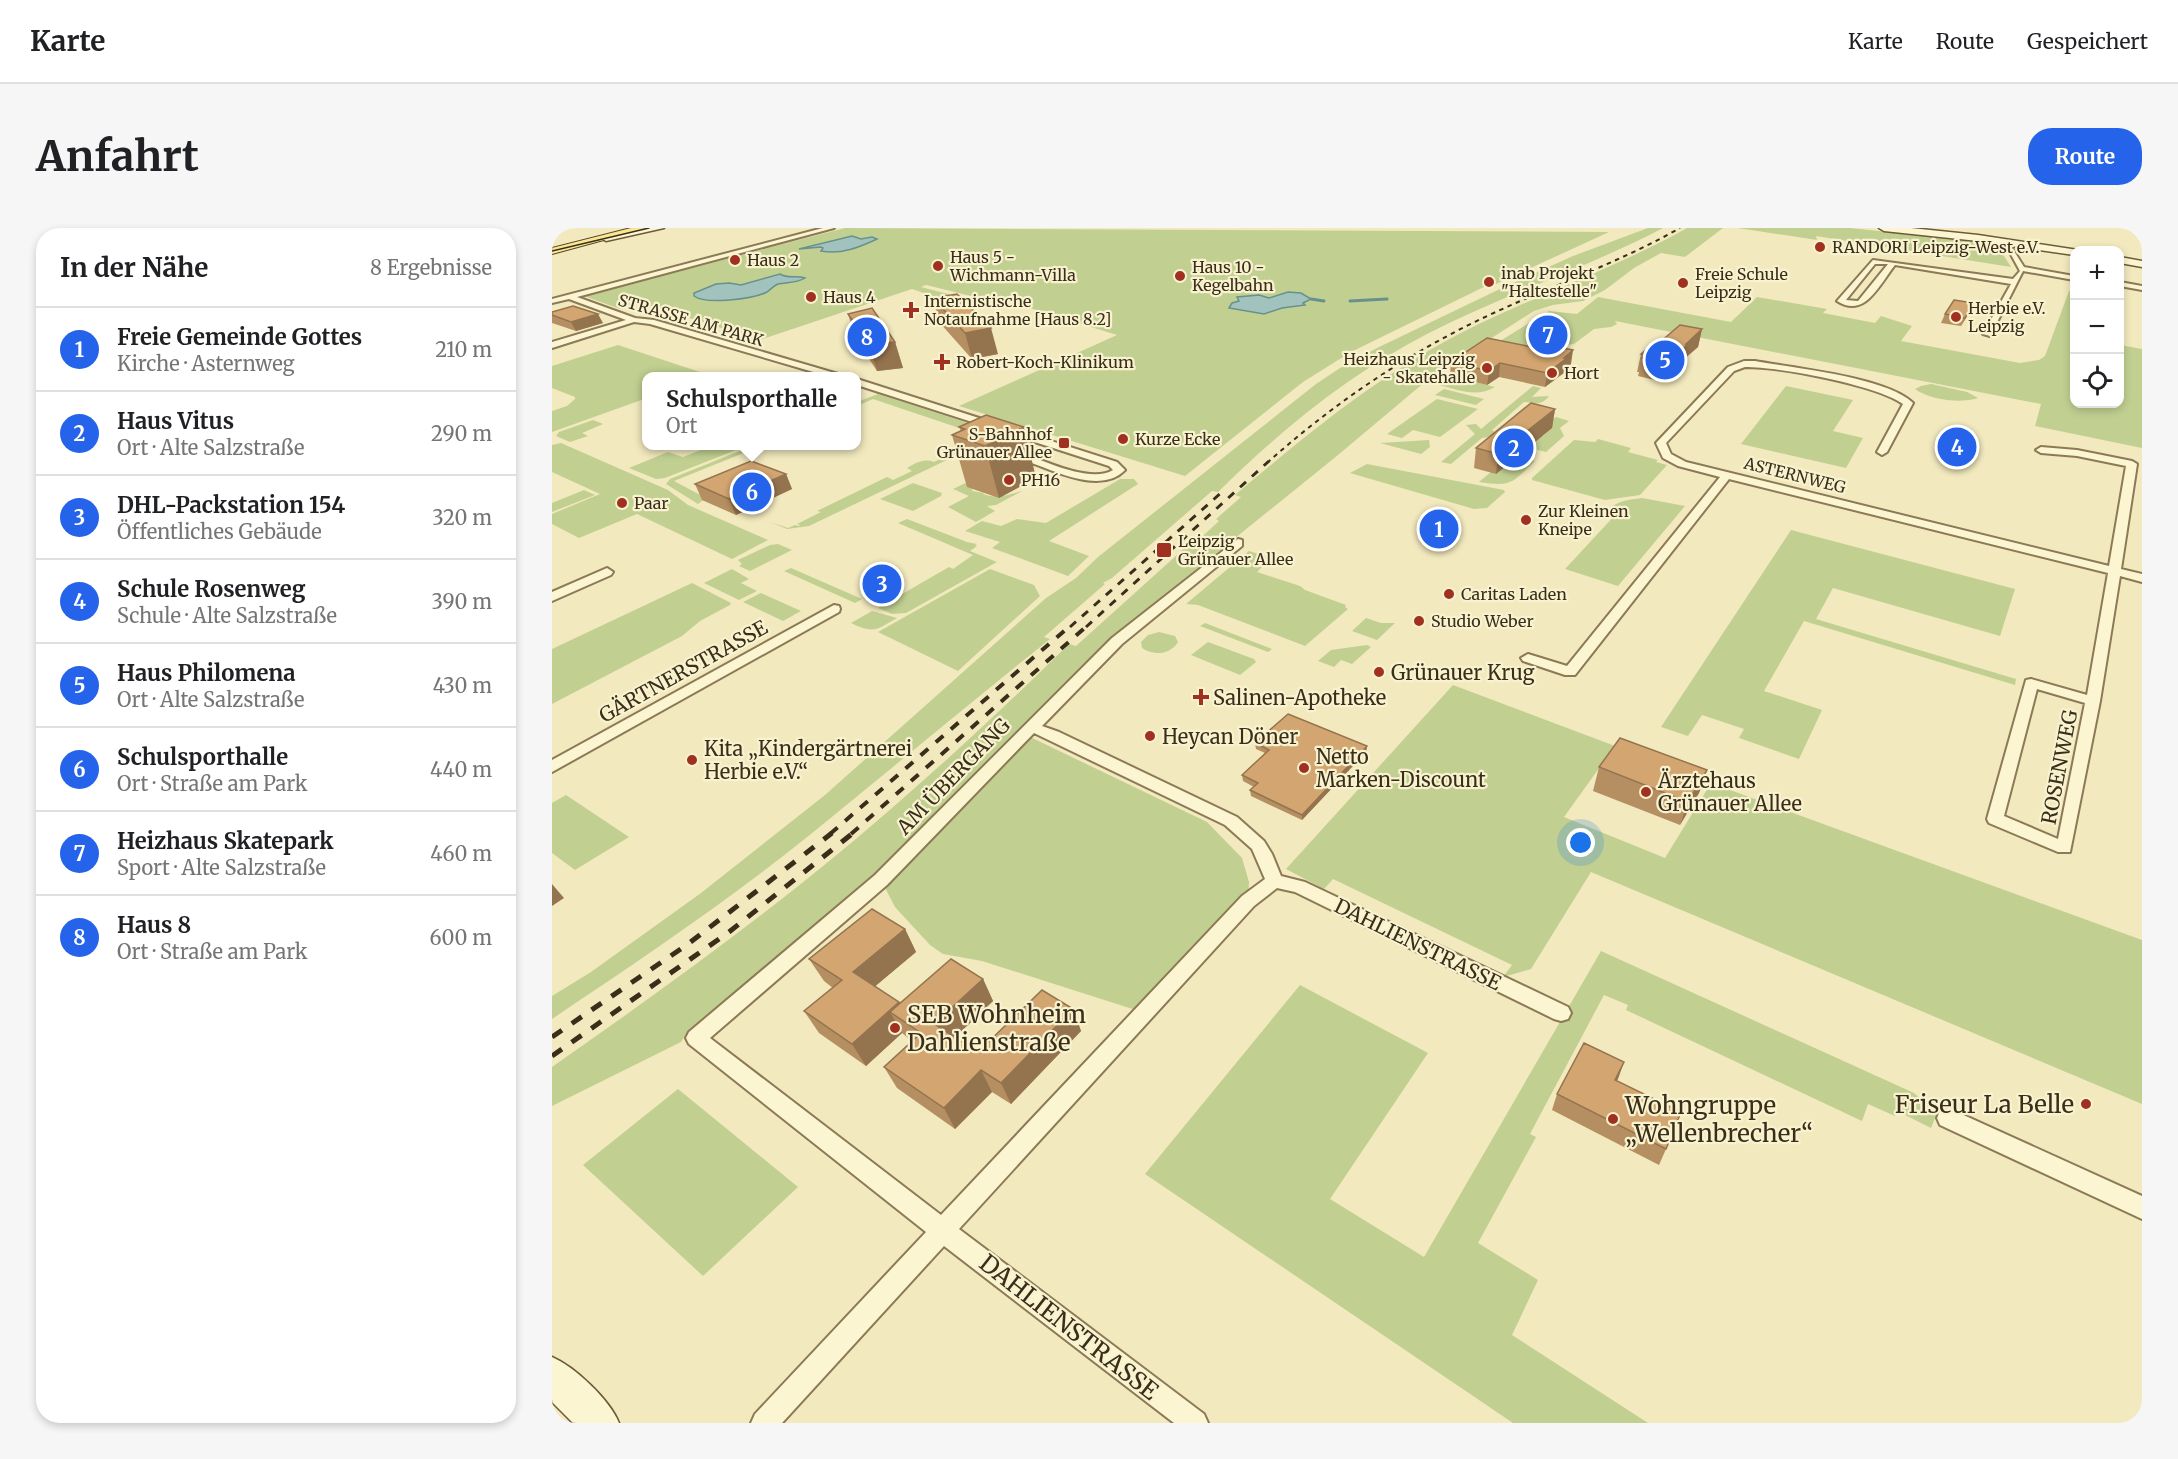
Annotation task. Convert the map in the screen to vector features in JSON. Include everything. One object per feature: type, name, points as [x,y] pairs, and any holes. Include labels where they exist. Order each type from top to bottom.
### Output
[{"type":"main road","points":[[606,238],[624,231],[643,228]]},
{"type":"main road","points":[[552,251],[659,228]]},
{"type":"main road","points":[[1884,228],[2004,239],[2070,251]]},
{"type":"main road","points":[[1926,228],[2070,247]]},
{"type":"main road","points":[[2124,259],[2142,262]]},
{"type":"main road","points":[[552,1377],[600,1423]]},
{"type":"street","points":[[552,301],[827,229]]},
{"type":"street","points":[[2004,239],[2021,269]]},
{"type":"street","points":[[1893,263],[1861,303],[1841,301],[1873,262],[1893,263],[2015,282]]},
{"type":"street","points":[[2021,269],[2070,277]]},
{"type":"street","points":[[1987,334],[2021,269]]},
{"type":"street","points":[[2124,285],[2142,288]]},
{"type":"street","name":"STRASSE AM PARK","points":[[568,296],[634,320],[651,322],[819,372]]},
{"type":"street","points":[[552,345],[634,320]]},
{"type":"street","points":[[1727,475],[1674,460],[1663,450],[1661,443],[1731,369],[1744,364],[1879,388],[1904,397],[1908,403],[1882,452]]},
{"type":"street","points":[[799,372],[807,369]]},
{"type":"street","points":[[861,383],[1022,434],[1113,464],[1120,471],[1110,478],[1092,478],[1004,447],[1009,440],[1022,434]]},
{"type":"street","name":"ROSENWEG","points":[[2042,450],[2077,453],[2132,464],[2093,701],[2064,848],[1995,819],[2031,683],[2093,701]]},
{"type":"street","name":"ASTERNWEG","points":[[1528,658],[1570,672],[1727,475],[2142,578]]},
{"type":"street","name":"AM ÜBERGANG","points":[[696,1038],[881,880],[1117,641],[1239,543]]},
{"type":"street","points":[[552,597],[607,572]]},
{"type":"street","name":"GÄRTNERSTRASSE","points":[[552,767],[834,609]]},
{"type":"street","points":[[764,1423],[1240,910],[1274,881],[1264,854],[1258,845],[1231,821],[1054,735],[1031,727]]},
{"type":"street","name":"DAHLIENSTRASSE","points":[[1274,881],[1299,887],[1561,1013]]},
{"type":"street","name":"DAHLIENSTRASSE","points":[[696,1038],[1195,1423]]},
{"type":"street","points":[[1948,1118],[2142,1208]]},
{"type":"green space","points":[[845,228],[1609,232],[1496,284],[1492,283],[1351,352],[1303,382],[1185,476],[959,406],[1117,335],[988,295],[975,297],[926,285],[921,287],[967,299],[971,302],[971,309],[912,289],[760,340],[641,303],[620,309],[584,296]]},
{"type":"green space","points":[[1648,228],[1663,228],[1605,256],[1429,333],[1399,349],[1344,385],[1267,446],[1218,492],[1212,491],[1112,578],[1103,583],[1105,584],[1044,637],[1050,639],[780,859],[651,952],[552,1019],[552,996],[591,972],[701,893],[825,795],[1046,598],[1076,578],[1098,557],[1316,384],[1377,348],[1502,288],[1573,256]]},
{"type":"green space","points":[[1687,228],[1723,228],[1685,257],[1661,253],[1634,268],[1605,290],[1583,301],[1553,305],[1534,311],[1432,376],[1110,639],[884,866],[687,1032],[681,1042],[552,1106],[552,1067],[735,935],[867,830],[930,775],[1069,644],[1076,646],[1188,545],[1193,545],[1219,521],[1216,519],[1241,497],[1235,495],[1336,413],[1388,376],[1444,342]]},
{"type":"green space","points":[[1738,228],[1850,228],[1975,241],[1997,245],[2011,267],[1816,236],[1817,240]]},
{"type":"green space","points":[[2069,291],[2070,408],[2124,408],[2124,346],[2142,349],[2142,448],[2035,426],[2041,404],[1615,321],[1617,324],[1594,329],[1574,344],[1556,346],[1537,353],[1500,341],[1549,311],[1577,314],[1598,297],[1731,322],[1757,297],[1827,309],[1823,313],[1875,323],[1881,316],[1912,326],[1901,341],[2020,363],[2039,360],[2045,356]]},
{"type":"green space","points":[[618,345],[700,372],[642,372],[642,400],[552,432],[552,411],[567,406],[575,397],[552,388],[552,366]]},
{"type":"green space","points":[[1443,374],[1495,387],[1475,393],[1454,389],[1439,385],[1435,381]]},
{"type":"green space","points":[[1931,384],[1967,392],[1978,398],[1963,401],[1946,400],[1929,396],[1915,389]]},
{"type":"green space","points":[[1533,386],[1541,388],[1532,397],[1549,396],[1541,403],[1524,402],[1492,430],[1496,433],[1494,436],[1482,438],[1451,464],[1441,462],[1475,434],[1466,425],[1476,424],[1481,429]]},
{"type":"green space","points":[[1786,386],[1853,400],[1833,431],[1863,438],[1846,468],[1741,444]]},
{"type":"green space","points":[[1444,389],[1484,399],[1476,405],[1435,395]]},
{"type":"green space","points":[[878,394],[987,429],[985,441],[955,456],[945,453],[980,435],[873,399],[861,404],[861,400]]},
{"type":"green space","points":[[1437,399],[1478,409],[1440,437],[1413,430],[1402,438],[1387,434]]},
{"type":"green space","points":[[1556,417],[1569,421],[1560,428],[1564,436],[1546,452],[1522,446],[1536,434],[1543,436],[1552,428],[1545,426]]},
{"type":"green space","points":[[593,420],[603,424],[582,433],[588,436],[570,442],[556,436],[559,432]]},
{"type":"green space","points":[[1598,439],[1631,448],[1628,452],[1658,460],[1656,462],[1667,465],[1640,495],[1605,500],[1532,480],[1574,440],[1595,442]]},
{"type":"green space","points":[[1429,440],[1430,447],[1421,454],[1380,443]]},
{"type":"green space","points":[[561,443],[668,490],[688,505],[768,540],[732,559],[637,514],[579,538],[552,524],[552,514],[600,494],[552,472],[552,445]]},
{"type":"green space","points":[[701,450],[736,450],[665,478],[656,479],[629,468],[668,452],[683,457]]},
{"type":"green space","points":[[742,450],[751,450],[674,481],[706,498],[698,504],[666,484],[670,479]]},
{"type":"green space","points":[[1511,455],[1535,461],[1511,482],[1498,484],[1479,482]]},
{"type":"green space","points":[[944,457],[949,459],[809,526],[787,529],[770,522],[788,528],[799,526],[797,524],[821,512],[817,511],[887,477],[893,480],[912,471],[907,468],[917,463],[934,462]]},
{"type":"green space","points":[[1367,464],[1505,492],[1487,508],[1474,509],[1350,473]]},
{"type":"green space","points":[[974,479],[972,491],[983,494],[1002,496],[1022,491],[996,505],[987,506],[995,511],[976,522],[948,507],[969,496],[953,489]]},
{"type":"green space","points":[[1120,479],[1134,479],[1138,484],[1049,541],[1089,556],[1068,576],[992,548],[1000,542],[965,531],[982,521],[1001,526],[1017,519],[1046,523]]},
{"type":"green space","points":[[913,483],[942,493],[941,496],[913,511],[880,499]]},
{"type":"green space","points":[[584,490],[595,495],[552,512],[552,503]]},
{"type":"green space","points":[[1642,498],[1685,506],[1618,586],[1565,569],[1617,513],[1608,510],[1620,502]]},
{"type":"green space","points":[[907,519],[977,544],[970,551],[997,562],[906,613],[892,614],[878,608],[949,567],[953,569],[973,555],[898,523]]},
{"type":"green space","points":[[1791,530],[2015,589],[2000,636],[1833,588],[1816,619],[2016,679],[2015,685],[1804,621],[1764,691],[1822,710],[1799,759],[1739,738],[1744,729],[1702,715],[1688,736],[1661,727]]},
{"type":"green space","points":[[778,544],[792,550],[750,571],[739,566],[742,564],[738,560],[770,545]]},
{"type":"green space","points":[[1249,551],[1271,558],[1257,572],[1300,586],[1346,605],[1348,609],[1305,646],[1198,605],[1186,604]]},
{"type":"green space","points":[[791,568],[862,599],[855,603],[784,571]]},
{"type":"green space","points":[[732,569],[749,579],[741,583],[757,591],[739,600],[704,583]]},
{"type":"green space","points":[[990,569],[1034,585],[1040,596],[958,671],[878,632]]},
{"type":"green space","points":[[692,583],[731,603],[730,605],[700,621],[682,636],[552,704],[552,649]]},
{"type":"green space","points":[[761,593],[801,611],[783,621],[743,602]]},
{"type":"green space","points":[[872,611],[897,618],[875,629],[865,629],[851,623]]},
{"type":"green space","points":[[1366,618],[1381,623],[1395,623],[1377,640],[1352,631]]},
{"type":"green space","points":[[1205,623],[1272,649],[1268,652],[1200,626]]},
{"type":"green space","points":[[1159,632],[1175,636],[1178,642],[1171,650],[1162,653],[1142,648],[1141,642],[1148,635]]},
{"type":"green space","points":[[1208,642],[1254,659],[1256,662],[1240,675],[1191,655]]},
{"type":"green space","points":[[1367,645],[1371,647],[1352,664],[1341,660],[1334,667],[1318,661],[1331,650]]},
{"type":"green space","points":[[1453,685],[1615,746],[1564,817],[1665,858],[1711,783],[2142,940],[2142,1104],[1591,872],[1531,969],[1503,977],[1512,965],[1333,879],[1324,889],[1286,869]]},
{"type":"green space","points":[[1024,734],[1207,822],[1242,858],[1249,882],[1248,901],[1145,1013],[982,961],[943,954],[930,945],[895,907],[881,880]]},
{"type":"green space","points":[[566,795],[629,837],[575,870],[552,853],[552,803]]},
{"type":"green space","points":[[1601,951],[1914,1093],[1937,1113],[1931,1128],[1897,1111],[1895,1116],[1868,1104],[1862,1121],[1626,1010],[1628,1005],[1604,995],[1530,1134],[1536,1137],[1478,1243],[1538,1280],[1512,1335],[1648,1423],[1513,1423],[1145,1174],[1300,985],[1428,1053],[1330,1199],[1424,1257]]},
{"type":"green space","points":[[678,1089],[798,1187],[703,1276],[583,1165]]},
{"type":"water","points":[[852,236],[861,239],[872,237],[877,239],[843,251],[821,251],[823,248],[821,247],[799,249]]},
{"type":"water","points":[[780,274],[805,278],[796,282],[778,284],[760,295],[741,299],[719,301],[694,296],[694,293],[716,284],[741,285]]},
{"type":"water","points":[[1288,292],[1301,293],[1311,299],[1303,303],[1305,305],[1282,308],[1264,314],[1229,308],[1232,303],[1239,301],[1237,297],[1259,295],[1269,298]]},
{"type":"building","points":[[957,294],[991,328],[965,333],[933,298]]},
{"type":"building","points":[[1954,300],[1974,303],[1965,318],[1945,314]]},
{"type":"building","points":[[573,306],[598,314],[571,322],[552,315],[552,312]]},
{"type":"building","points":[[872,308],[895,342],[869,344],[848,314]]},
{"type":"building","points":[[1680,325],[1702,329],[1667,363],[1642,358],[1646,355],[1641,354]]},
{"type":"building","points":[[1487,338],[1547,350],[1553,346],[1573,350],[1564,358],[1567,358],[1547,373],[1500,363],[1489,371],[1451,362]]},
{"type":"building","points":[[1531,403],[1555,409],[1498,454],[1476,448]]},
{"type":"building","points":[[986,415],[1024,427],[985,446],[952,435],[965,429],[959,427]]},
{"type":"building","points":[[751,461],[786,474],[729,499],[695,484]]},
{"type":"building","name":"Netto Marken-Discount","points":[[1288,714],[1367,746],[1302,815],[1250,790],[1258,783],[1242,775],[1269,750],[1255,743]]},
{"type":"building","points":[[1620,738],[1707,770],[1688,802],[1599,767]]},
{"type":"building","points":[[872,909],[905,929],[853,972],[899,1002],[852,1044],[804,1011],[842,980],[809,959]]},
{"type":"building","points":[[951,959],[983,979],[934,1024],[978,1052],[1042,990],[1073,1009],[1001,1083],[981,1070],[944,1108],[884,1067],[921,1033],[890,1012]]},
{"type":"building","name":"Wohngruppe „Wellenbrecher“","points":[[1584,1043],[1624,1062],[1615,1080],[1681,1112],[1666,1149],[1557,1094]]},
{"type":"waterway","points":[[1311,299],[1324,301]]},
{"type":"waterway","points":[[1350,301],[1387,299]]},
{"type":"tram line","points":[[552,251],[649,228]]},
{"type":"railway","points":[[1267,463],[1320,418],[1406,359],[1498,311],[1636,251],[1680,228]]},
{"type":"railway","points":[[1086,627],[1269,461]]},
{"type":"railway","points":[[1070,627],[1222,492]]},
{"type":"railway","points":[[830,834],[1071,625]]},
{"type":"railway","points":[[851,834],[1088,625]]},
{"type":"railway","points":[[552,1037],[688,944],[832,833]]},
{"type":"railway","points":[[552,1056],[729,932],[853,833]]},
{"type":"place","name":"RANDORI Leipzig-West e.V.","points":[[1820,247]]},
{"type":"place","name":"Haus 2","points":[[735,260]]},
{"type":"place","name":"Haus 5 - Wichmann-Villa","points":[[938,266]]},
{"type":"place","name":"Haus 10 - Kegelbahn","points":[[1180,276]]},
{"type":"place","name":"inab Projekt \"Haltestelle\"","points":[[1489,282]]},
{"type":"place","name":"Freie Schule Leipzig","points":[[1683,283]]},
{"type":"place","name":"Haus 4","points":[[811,297]]},
{"type":"place","name":"Internistische Notaufnahme [Haus 8.2]","points":[[911,310]]},
{"type":"place","name":"Herbie e.V. Leipzig","points":[[1956,317]]},
{"type":"place","name":"Heizhaus Skatepark","points":[[1548,335]]},
{"type":"place","name":"Haus 8","points":[[867,337]]},
{"type":"place","name":"Haus Philomena","points":[[1665,360]]},
{"type":"place","name":"Robert-Koch-Klinikum","points":[[942,362]]},
{"type":"place","name":"Heizhaus Leipzig - Skatehalle","points":[[1487,368]]},
{"type":"place","name":"Hort","points":[[1552,373]]},
{"type":"place","name":"Kurze Ecke","points":[[1123,439]]},
{"type":"place","name":"S-Bahnhof Grünauer Allee","points":[[1064,443]]},
{"type":"place","name":"Schule Rosenweg","points":[[1957,447]]},
{"type":"place","name":"Haus Vitus","points":[[1514,448]]},
{"type":"place","name":"PH16","points":[[1009,480]]},
{"type":"place","name":"Schulsporthalle","points":[[752,492]]},
{"type":"place","name":"Paar","points":[[622,503]]},
{"type":"place","name":"Zur Kleinen Kneipe","points":[[1526,520]]},
{"type":"place","name":"Freie Gemeinde Gottes","points":[[1439,529]]},
{"type":"place","name":"Leipzig Grünauer Allee","points":[[1164,550]]},
{"type":"place","name":"DHL-Packstation 154","points":[[882,584]]},
{"type":"place","name":"Caritas Laden","points":[[1449,594]]},
{"type":"place","name":"Studio Weber","points":[[1419,621]]},
{"type":"place","name":"Grünauer Krug","points":[[1379,672]]},
{"type":"place","name":"Salinen-Apotheke","points":[[1201,697]]},
{"type":"place","name":"Heycan Döner","points":[[1150,736]]},
{"type":"place","name":"Kita „Kindergärtnerei Herbie e.V.“","points":[[692,760]]},
{"type":"place","name":"Netto Marken-Discount","points":[[1304,768]]},
{"type":"place","name":"Ärztehaus Grünauer Allee","points":[[1646,792]]},
{"type":"place","name":"SEB Wohnheim Dahlienstraße","points":[[895,1028]]},
{"type":"place","name":"Friseur La Belle","points":[[2086,1104]]},
{"type":"place","name":"Wohngruppe „Wellenbrecher“","points":[[1613,1119]]}]
